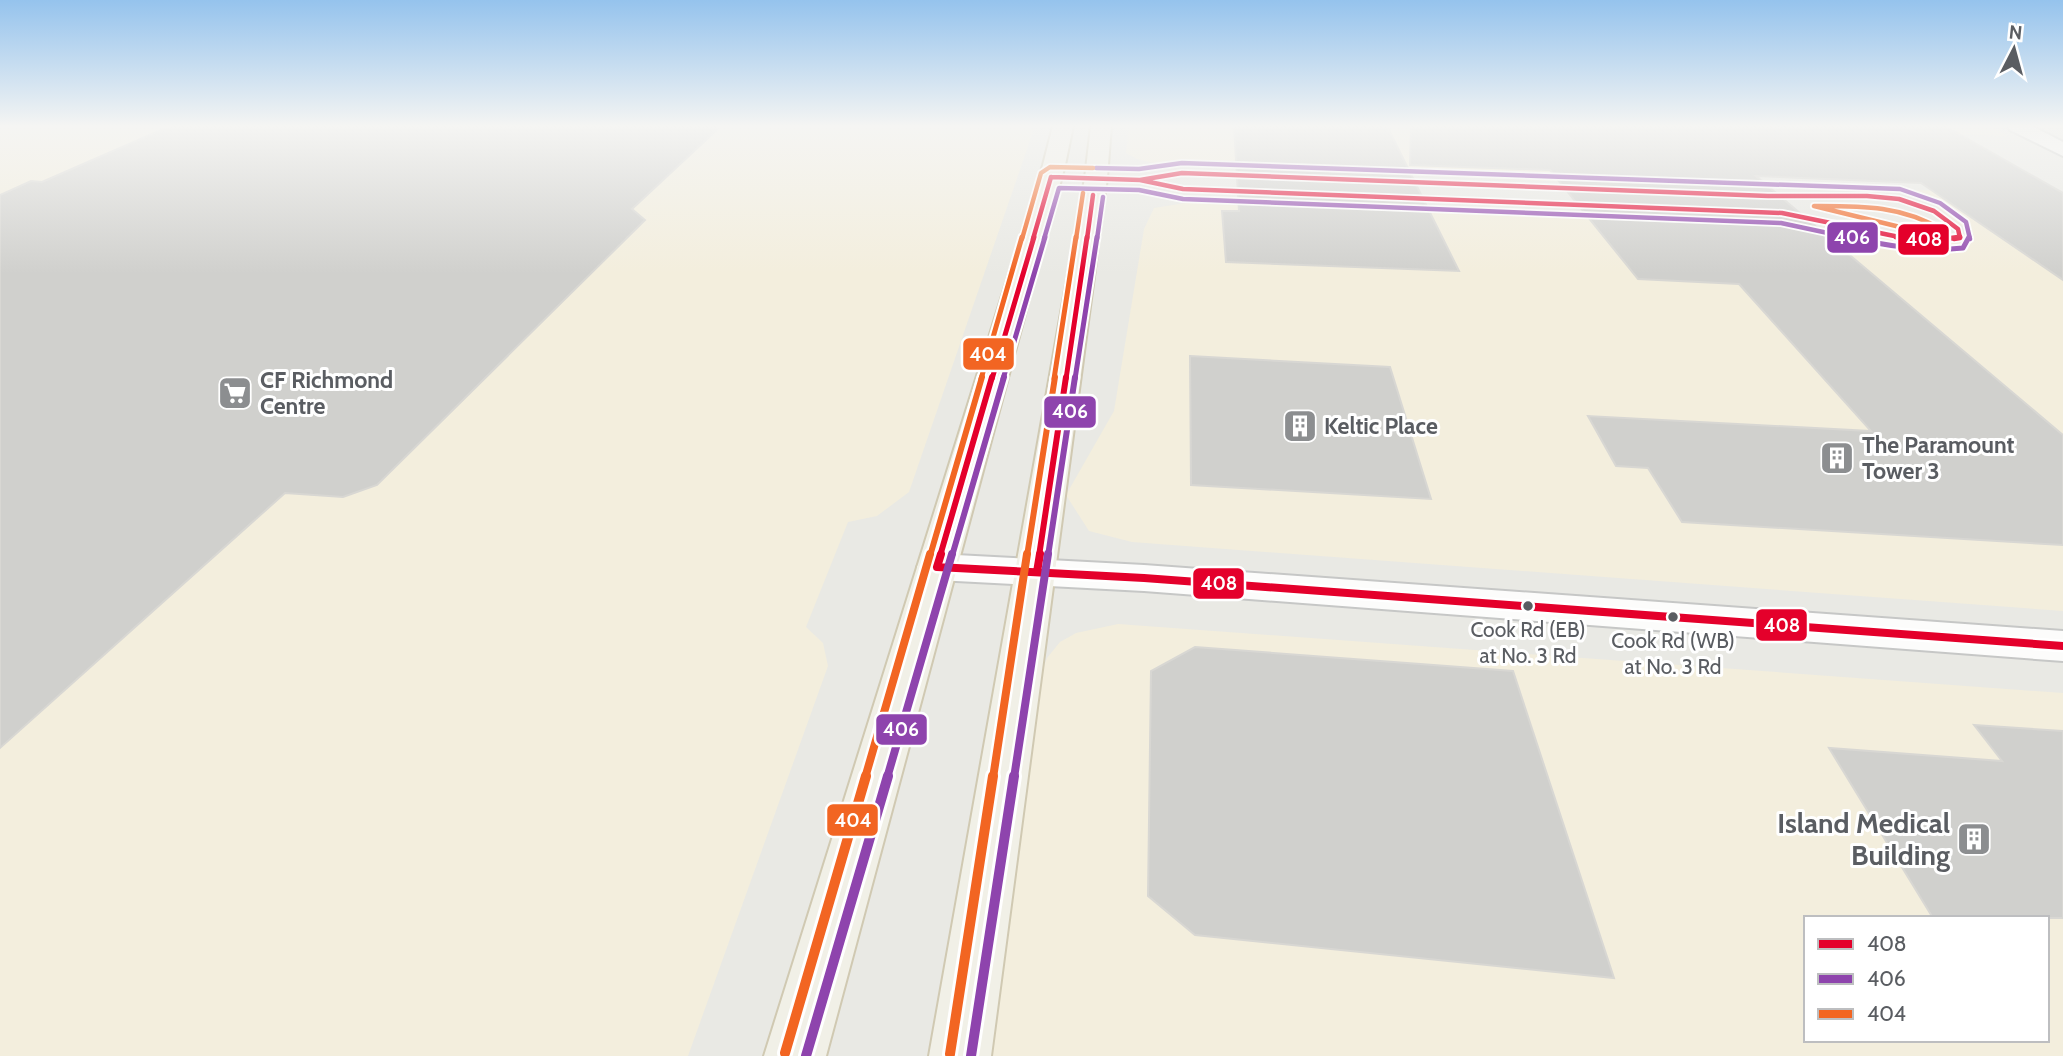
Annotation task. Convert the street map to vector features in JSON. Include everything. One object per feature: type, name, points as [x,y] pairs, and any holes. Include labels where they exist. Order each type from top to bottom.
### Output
[{"type":"main road","points":[[795,1056],[1051,175]]},
{"type":"main road","points":[[960,1056],[1037,572],[1096,175]]},
{"type":"street","points":[[937,567],[2063,646]]},
{"type":"shaded area","name":"CF Richmond Centre","points":[[0,175],[1018,175],[909,492],[877,516],[848,522],[806,627],[823,643],[828,666],[688,1056],[0,1056]]},
{"type":"shaded area","points":[[1410,175],[1612,175],[1621,184]]},
{"type":"shaded area","points":[[1915,190],[2063,195],[2063,611],[1132,542],[1089,531],[1066,495],[1114,411],[1144,229],[1154,208],[1211,199],[1974,235]]},
{"type":"shaded area","points":[[1118,624],[2063,693],[2063,1056],[987,1056],[1041,674],[1047,658],[1060,642],[1076,633]]},
{"type":"building","name":"CF Richmond Centre","points":[[57,175],[668,175],[632,209],[645,220],[377,485],[343,497],[285,493],[0,748],[0,195],[31,181],[42,182]]},
{"type":"building","points":[[1237,175],[1411,175],[1459,271],[1226,262],[1222,211],[1239,211]]},
{"type":"building","points":[[1554,175],[2032,175],[2063,193],[2063,280],[1921,183],[1756,176],[2063,435],[2063,545],[1682,522],[1648,468],[1616,466],[1588,416],[1871,431],[1739,284],[1638,279]]},
{"type":"building","name":"Keltic Place","points":[[1190,356],[1390,367],[1431,499],[1191,485]]},
{"type":"building","points":[[1195,647],[1513,671],[1614,978],[1195,935],[1148,896],[1151,671]]},
{"type":"building","name":"Island Medical Building","points":[[1974,725],[2063,731],[2063,918],[1932,916],[1829,748],[2002,761]]},
{"type":"transit line","name":"404","points":[[785,1053],[1040,175]]},
{"type":"transit line","name":"408","points":[[1168,175],[1140,180],[1183,189],[1782,213],[1893,236],[1937,240],[1960,238],[1958,229],[1934,211],[1899,199],[1867,196],[1768,196],[1240,175]]},
{"type":"transit line","name":"406","points":[[806,1056],[1059,188],[1139,190],[1183,199],[1781,223],[1917,250],[1963,248],[1970,239],[1966,222],[1940,203],[1900,189],[1521,175]]},
{"type":"transit line","name":"408","points":[[1051,177],[1140,180]]},
{"type":"transit line","name":"408","points":[[937,567],[1051,177]]},
{"type":"transit line","name":"404","points":[[950,1054],[1083,193]]},
{"type":"transit line","name":"408","points":[[1037,572],[1093,195]]},
{"type":"transit line","name":"406","points":[[971,1056],[1103,197]]},
{"type":"transit line","name":"404","points":[[1814,206],[1864,206],[1897,210],[1913,214],[1942,230],[1900,227],[1814,206]]},
{"type":"transit line","name":"408","points":[[937,567],[1144,578],[2063,646]]},
{"type":"place","name":"CF Richmond Centre","points":[[235,393]]},
{"type":"place","name":"Keltic Place","points":[[1300,426]]},
{"type":"place","name":"The Paramount Tower 3","points":[[1837,458]]},
{"type":"place","name":"Cook Rd (EB) at No. 3 Rd","points":[[1528,606]]},
{"type":"place","name":"Cook Rd (WB) at No. 3 Rd","points":[[1673,617]]},
{"type":"place","name":"Island Medical Building","points":[[1974,839]]}]
